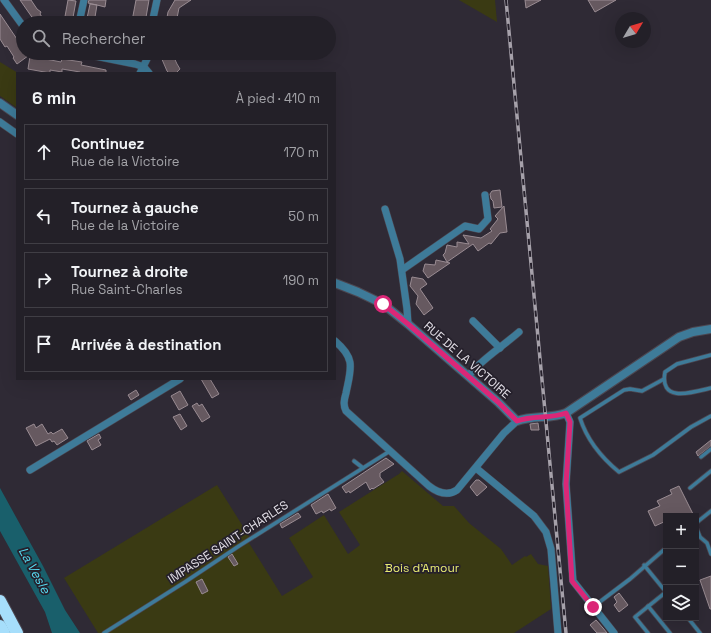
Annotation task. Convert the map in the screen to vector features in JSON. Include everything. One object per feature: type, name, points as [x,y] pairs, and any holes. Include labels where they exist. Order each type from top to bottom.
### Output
[{"type":"highway","points":[[0,602],[17,633]]},
{"type":"highway","points":[[0,626],[4,633]]},
{"type":"street","points":[[4,0],[16,16]]},
{"type":"street","points":[[81,16],[84,0]]},
{"type":"street","points":[[154,16],[157,0]]},
{"type":"street","points":[[115,60],[135,64],[144,71],[146,60]]},
{"type":"street","points":[[0,103],[16,114]]},
{"type":"street","points":[[0,122],[16,133]]},
{"type":"street","points":[[402,270],[465,226],[479,229],[488,219],[485,195]]},
{"type":"street","points":[[385,209],[400,259],[408,324]]},
{"type":"street","name":"RUE DE LA VICTOIRE","points":[[336,283],[383,304],[468,376],[517,421]]},
{"type":"street","points":[[473,321],[500,348]]},
{"type":"street","points":[[337,343],[347,354],[350,360],[351,368],[344,402],[346,411],[429,486],[441,493],[449,493],[457,490],[504,433],[517,421],[566,413],[679,337],[693,332],[711,330]]},
{"type":"street","points":[[468,376],[477,365],[519,332]]},
{"type":"street","points":[[30,470],[178,380]]},
{"type":"street","points":[[566,413],[570,422],[566,484],[572,581],[614,633]]},
{"type":"street","points":[[476,468],[534,516],[546,532],[550,549],[558,633]]},
{"type":"lane","points":[[711,355],[677,364],[665,372],[664,379],[666,386],[671,392],[683,394],[711,388]]},
{"type":"lane","points":[[664,379],[642,391],[630,389],[624,390],[580,418],[584,429],[608,463],[620,472],[653,455],[691,427],[711,416]]},
{"type":"lane","name":"IMPASSE SAINT-CHARLES","points":[[104,633],[390,450]]},
{"type":"lane","points":[[701,457],[711,450]]},
{"type":"lane","points":[[354,461],[362,468]]},
{"type":"lane","points":[[690,488],[711,471]]},
{"type":"lane","points":[[699,521],[711,511]]},
{"type":"lane","points":[[699,534],[707,543],[711,554]]},
{"type":"lane","points":[[593,607],[630,579],[644,565],[665,549]]},
{"type":"lane","points":[[644,565],[663,588]]},
{"type":"lane","points":[[648,633],[635,617],[663,594]]},
{"type":"lane","points":[[648,606],[670,633]]},
{"type":"lane","points":[[690,621],[700,633]]},
{"type":"green space","points":[[459,0],[495,0],[497,22]]},
{"type":"green space","points":[[0,62],[16,72],[16,107],[0,96]]},
{"type":"green space","name":"Bois d'Amour","points":[[402,471],[443,506],[454,506],[469,523],[501,549],[512,565],[525,556],[526,557],[531,554],[538,564],[548,566],[551,609],[514,633],[98,633],[64,578],[217,485],[249,536],[249,543],[282,596],[313,577],[289,538],[324,515],[348,554],[360,545],[339,512]]},
{"type":"water","name":"La Vesle","points":[[0,488],[43,566],[65,610],[80,633],[52,633],[45,612],[0,531]]},
{"type":"building","points":[[20,0],[31,0],[41,12],[41,16],[31,16]]},
{"type":"building","points":[[68,0],[76,1],[73,16],[65,16]]},
{"type":"building","points":[[89,0],[106,0],[105,7],[88,3]]},
{"type":"building","points":[[136,0],[149,0],[146,16],[133,16]]},
{"type":"building","points":[[175,0],[191,0],[179,8],[177,16],[167,16]]},
{"type":"building","points":[[525,0],[541,0],[526,8]]},
{"type":"building","points":[[588,0],[616,0],[595,12]]},
{"type":"building","points":[[90,4],[97,5],[95,16],[87,16]]},
{"type":"building","points":[[0,14],[16,38],[16,60],[22,60],[17,64],[7,46],[5,47],[0,39]]},
{"type":"building","points":[[29,60],[51,60],[61,62],[62,60],[69,60],[82,62],[81,65],[106,70],[106,72],[80,72],[62,69],[62,72],[50,70],[50,72],[44,72],[28,69]]},
{"type":"building","points":[[162,60],[175,60],[180,69],[177,72],[167,71]]},
{"type":"building","points":[[500,190],[502,207],[494,208],[490,194],[492,191]]},
{"type":"building","points":[[504,206],[507,232],[500,233],[491,244],[489,243],[478,251],[473,244],[447,262],[443,255],[447,245],[457,247],[457,242],[469,244],[463,235],[481,238],[492,231],[490,229],[498,219],[495,216]]},
{"type":"building","points":[[436,260],[450,263],[428,278],[423,271],[425,264],[435,265]]},
{"type":"building","points":[[412,277],[423,279],[427,284],[420,289],[433,308],[424,315],[416,304],[418,296],[410,286]]},
{"type":"building","points":[[202,380],[211,380],[219,394],[212,398]]},
{"type":"building","points":[[136,390],[139,395],[131,400],[128,395]]},
{"type":"building","points":[[180,391],[188,405],[179,410],[171,396]]},
{"type":"building","points":[[197,403],[199,406],[202,404],[210,417],[202,422],[192,406]]},
{"type":"building","points":[[180,414],[187,426],[181,430],[173,417]]},
{"type":"building","points":[[538,423],[539,430],[531,430],[530,424]]},
{"type":"building","points":[[34,424],[36,428],[42,424],[48,434],[51,432],[53,434],[62,429],[68,438],[57,445],[50,439],[36,446],[26,428]]},
{"type":"building","points":[[99,434],[101,438],[98,440],[101,445],[92,450],[87,441]]},
{"type":"building","points":[[711,440],[711,446],[698,456],[696,452]]},
{"type":"building","points":[[386,458],[394,464],[380,473],[380,477],[384,482],[370,490],[366,482],[350,493],[349,491],[346,493],[342,487]]},
{"type":"building","points":[[476,480],[479,480],[487,487],[477,496],[470,487]]},
{"type":"building","points":[[679,486],[692,513],[663,513],[663,522],[655,526],[648,511],[660,506],[657,501],[672,494],[670,490]]},
{"type":"building","points":[[328,494],[336,508],[331,511],[330,509],[323,513],[322,511],[316,514],[311,505]]},
{"type":"building","points":[[298,513],[301,517],[282,528],[280,524]]},
{"type":"building","points":[[232,554],[238,564],[234,566],[228,557]]},
{"type":"building","points":[[711,576],[711,609],[710,609],[700,580]]},
{"type":"building","points":[[202,579],[208,591],[202,594],[196,582]]},
{"type":"building","points":[[619,593],[628,605],[619,612],[614,605],[617,602],[614,597]]},
{"type":"building","points":[[596,620],[607,633],[597,633],[590,625]]},
{"type":"railway","points":[[506,0],[566,633]]},
{"type":"route","points":[[383,304],[498,402],[517,421],[566,413],[570,422],[566,484],[572,581],[593,607]]}]
